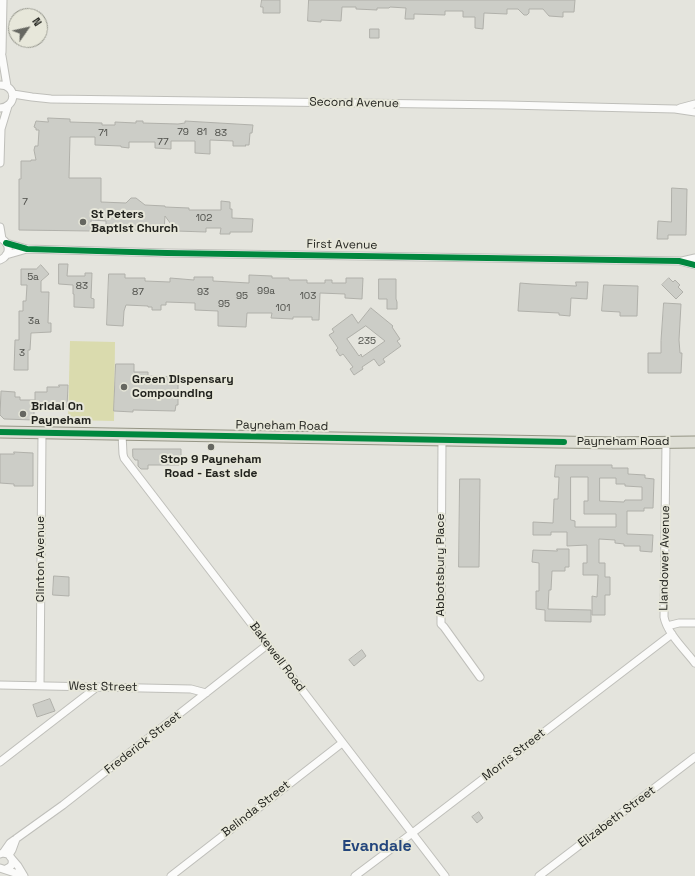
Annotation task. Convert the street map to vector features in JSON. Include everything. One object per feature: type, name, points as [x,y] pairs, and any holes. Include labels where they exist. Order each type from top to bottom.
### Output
[{"type":"main road","name":"Payneham Road","points":[[0,432],[615,443],[695,442]]},
{"type":"street","points":[[0,164],[0,127],[13,94],[10,88],[4,86],[2,52],[4,0]]},
{"type":"street","points":[[0,62],[2,52]]},
{"type":"street","name":"Second Avenue","points":[[13,94],[32,97],[67,99],[499,105],[676,109],[695,112]]},
{"type":"street","name":"Second Avenue","points":[[0,108],[32,97]]},
{"type":"street","name":"Second Avenue","points":[[676,109],[695,104]]},
{"type":"street","points":[[0,227],[3,240],[8,247],[8,251],[2,260]]},
{"type":"street","name":"First Avenue","points":[[3,240],[27,249],[679,261],[695,258]]},
{"type":"street","name":"First Avenue","points":[[2,260],[27,249]]},
{"type":"street","name":"First Avenue","points":[[679,261],[695,265]]},
{"type":"street","name":"Clinton Avenue","points":[[40,686],[42,433]]},
{"type":"street","name":"Bakewell Road","points":[[122,434],[124,458],[445,876]]},
{"type":"street","name":"Abbotsbury Place","points":[[442,440],[441,624],[480,677]]},
{"type":"street","name":"Llandower Avenue","points":[[666,443],[664,617],[672,634],[695,663]]},
{"type":"street","points":[[667,626],[679,623],[695,623]]},
{"type":"street","name":"Morris Street","points":[[355,876],[672,634]]},
{"type":"street","name":"Frederick Street","points":[[2,870],[9,868],[12,865],[6,856],[10,843],[63,804],[267,645]]},
{"type":"street","name":"West Street","points":[[0,685],[191,689],[206,693]]},
{"type":"street","points":[[0,762],[97,687]]},
{"type":"street","name":"Belinda Street","points":[[171,876],[342,743]]},
{"type":"street","name":"Elizabeth Street","points":[[539,876],[695,758]]},
{"type":"street","points":[[6,856],[18,866],[24,876]]},
{"type":"street","points":[[2,870],[15,873],[20,876]]},
{"type":"green space","points":[[70,341],[115,342],[114,421],[68,420]]},
{"type":"building","points":[[262,0],[280,0],[280,13],[263,13],[263,7],[261,7]]},
{"type":"building","points":[[309,0],[575,0],[574,12],[563,12],[563,17],[549,16],[543,9],[529,9],[529,13],[527,15],[524,15],[518,9],[507,9],[507,14],[484,13],[483,29],[475,28],[475,17],[463,17],[463,11],[445,11],[445,15],[414,14],[414,19],[405,19],[406,8],[390,7],[377,8],[377,10],[342,7],[341,21],[308,21]]},
{"type":"building","points":[[370,29],[379,29],[379,38],[370,38]]},
{"type":"building","points":[[48,118],[70,119],[70,122],[102,123],[102,125],[115,125],[115,122],[136,123],[136,121],[143,121],[143,123],[178,124],[185,123],[185,121],[253,125],[252,133],[250,133],[249,145],[233,146],[233,141],[210,140],[210,154],[195,153],[195,141],[171,141],[171,149],[155,148],[155,142],[129,142],[129,148],[121,146],[95,145],[95,137],[70,137],[69,178],[101,178],[101,202],[126,203],[131,198],[136,198],[145,205],[189,208],[189,210],[221,210],[221,201],[230,202],[232,218],[253,219],[252,232],[230,232],[230,234],[220,234],[221,228],[206,228],[206,232],[176,231],[165,216],[164,231],[106,227],[106,221],[91,220],[91,231],[19,230],[19,179],[21,179],[21,161],[36,160],[34,150],[35,146],[38,146],[39,130],[36,130],[34,127],[36,121],[48,122]]},
{"type":"building","points":[[672,188],[687,189],[686,235],[668,235],[668,239],[657,239],[658,221],[671,222]]},
{"type":"building","points":[[59,264],[68,264],[67,276],[85,276],[85,273],[92,273],[91,298],[94,299],[94,308],[74,307],[73,285],[59,284]]},
{"type":"building","points":[[41,265],[49,274],[41,281],[41,292],[49,292],[48,323],[51,323],[51,332],[31,333],[30,350],[28,350],[28,370],[14,370],[15,340],[19,340],[19,311],[23,311],[23,301],[26,301],[27,285],[21,285],[21,269],[36,269]]},
{"type":"building","points":[[109,274],[125,274],[125,278],[145,278],[145,281],[170,282],[170,278],[194,280],[194,277],[213,277],[213,281],[249,283],[249,275],[272,276],[272,278],[289,278],[289,280],[307,280],[307,283],[325,283],[325,280],[332,280],[332,283],[346,283],[346,278],[363,278],[362,299],[345,298],[345,294],[320,293],[319,320],[312,320],[312,317],[293,317],[293,319],[271,318],[272,313],[247,313],[246,327],[218,326],[218,311],[195,310],[195,303],[166,302],[166,305],[161,305],[161,310],[152,310],[152,307],[148,306],[126,305],[123,326],[107,325]]},
{"type":"building","points":[[669,278],[673,282],[675,280],[680,285],[678,287],[683,292],[676,299],[662,285]]},
{"type":"building","points":[[379,279],[396,279],[397,309],[387,309],[387,299],[379,299]]},
{"type":"building","points":[[576,282],[588,282],[587,299],[571,298],[570,316],[559,315],[559,313],[518,311],[520,283],[576,286]]},
{"type":"building","points":[[604,285],[638,286],[637,316],[620,316],[620,312],[602,311]]},
{"type":"building","points":[[664,303],[681,304],[679,340],[680,353],[682,353],[681,373],[648,373],[648,353],[661,353]]},
{"type":"building","points":[[371,308],[393,326],[392,327],[400,339],[397,341],[401,346],[383,359],[385,362],[379,366],[374,359],[362,367],[363,369],[354,375],[350,369],[353,367],[343,354],[340,356],[336,350],[338,348],[329,335],[334,332],[332,329],[352,314],[358,323]],"holes":[[[366,326],[385,341],[362,357],[361,354],[359,356],[347,339]]]},
{"type":"building","points":[[116,364],[134,364],[134,372],[148,372],[148,376],[178,377],[178,405],[176,405],[175,411],[114,411]]},
{"type":"building","points":[[59,385],[68,385],[67,407],[42,406],[41,411],[34,410],[34,420],[4,419],[0,415],[1,391],[15,392],[15,397],[20,397],[20,400],[35,400],[35,392],[47,392],[47,387],[59,387]]},
{"type":"building","points":[[133,449],[181,449],[181,465],[148,465],[148,469],[141,469],[138,466],[138,460],[135,460],[133,457]]},
{"type":"building","points":[[14,452],[33,453],[33,486],[14,486],[14,484],[0,483],[0,454],[14,454]]},
{"type":"building","points":[[556,465],[612,465],[612,468],[628,468],[628,474],[645,475],[645,478],[654,479],[653,508],[644,508],[644,511],[627,511],[627,534],[653,535],[652,552],[640,551],[640,546],[624,546],[624,544],[615,543],[615,540],[599,539],[599,563],[605,563],[605,577],[610,577],[610,595],[605,595],[605,615],[592,615],[592,596],[597,597],[598,575],[583,575],[583,563],[587,563],[587,545],[567,546],[567,532],[551,532],[551,535],[533,535],[533,522],[553,523],[554,499],[558,499],[559,477],[555,477]],"holes":[[[571,477],[588,477],[588,501],[584,501],[584,514],[616,514],[616,527],[575,527],[575,521],[571,520]],[[600,478],[616,478],[616,484],[642,487],[642,500],[625,500],[624,502],[600,501]]]},
{"type":"building","points":[[460,479],[480,479],[479,567],[459,567]]},
{"type":"building","points":[[557,549],[569,549],[569,567],[565,567],[565,571],[552,571],[548,609],[591,610],[591,622],[545,621],[545,610],[536,609],[536,591],[539,591],[539,563],[532,562],[533,550],[557,551]]},
{"type":"building","points":[[54,576],[69,577],[69,596],[53,595]]},
{"type":"building","points":[[362,650],[366,656],[354,666],[349,660]]},
{"type":"building","points":[[50,699],[55,711],[37,717],[33,705]]},
{"type":"building","points":[[479,812],[483,818],[477,823],[472,817]]},
{"type":"cycle path","points":[[6,243],[27,249],[167,253],[679,261],[695,265]]},
{"type":"cycle path","points":[[0,432],[564,442]]},
{"type":"place","name":"St Peters Baptist Church","points":[[83,222]]},
{"type":"place","name":"Green Dispensary Compounding","points":[[124,387]]},
{"type":"place","name":"Bridal On Payneham","points":[[23,414]]},
{"type":"place","name":"Stop 9 Payneham Road - East side","points":[[211,447]]},
{"type":"district","name":"Evandale","points":[[377,847]]}]
